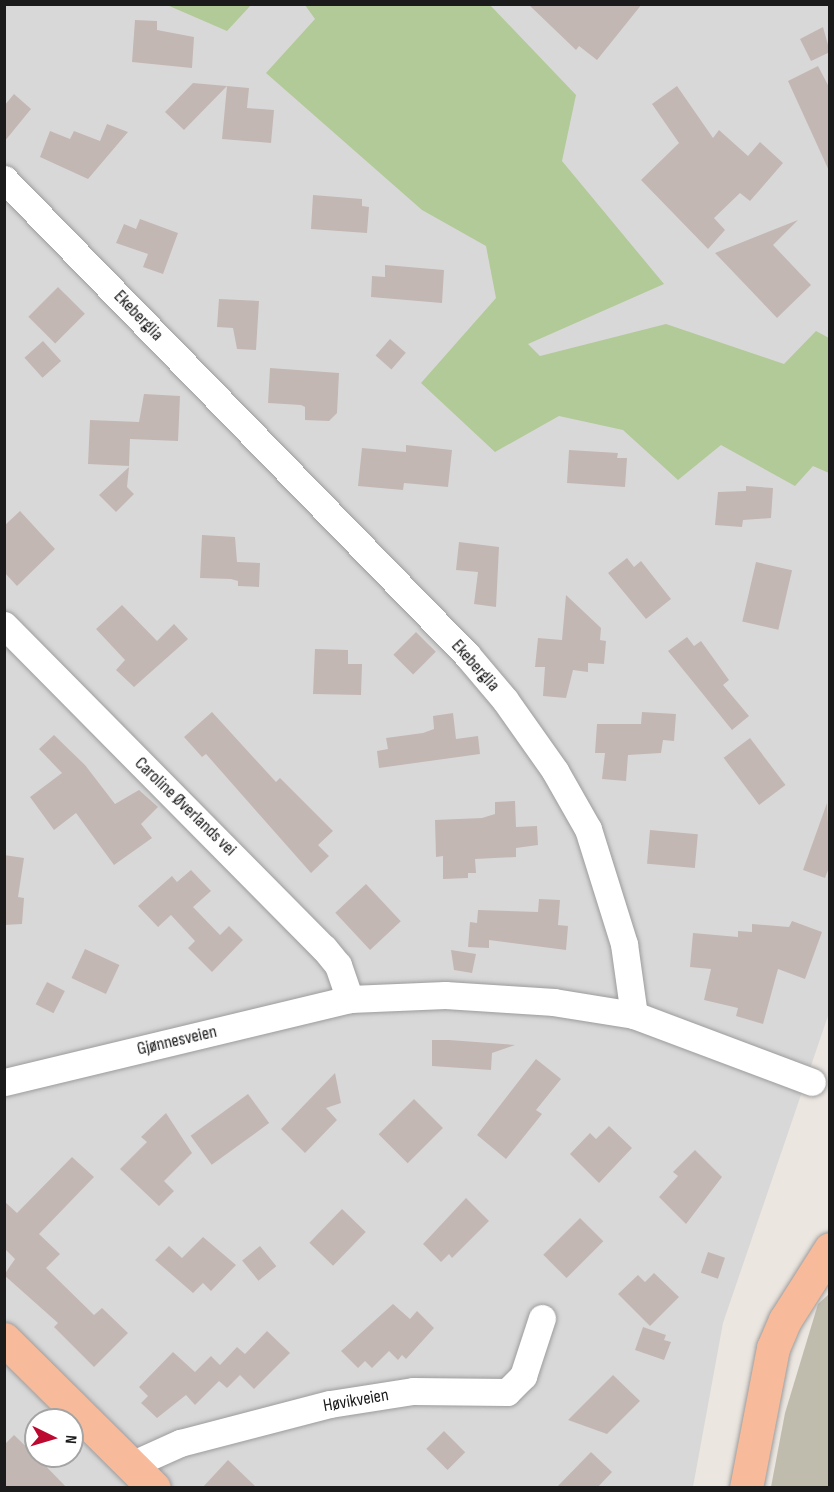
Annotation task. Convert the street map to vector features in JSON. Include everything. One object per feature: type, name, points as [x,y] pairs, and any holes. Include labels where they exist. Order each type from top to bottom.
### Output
[{"type":"main road","points":[[747,1488],[773,1348],[820,1278],[830,1249]]},
{"type":"main road","name":"Høvikveien","points":[[4,1339],[143,1476]]},
{"type":"street","name":"Ekeberglia","points":[[4,179],[467,655],[505,700],[555,771],[588,829],[624,944],[634,1016]]},
{"type":"street","name":"Caroline Øverlands vei","points":[[4,625],[324,948],[338,965],[350,999]]},
{"type":"street","points":[[350,999],[445,995],[554,1002],[634,1016],[812,1082]]},
{"type":"street","name":"Gjønnesveien","points":[[4,1082],[350,999]]},
{"type":"street","name":"Høvikveien","points":[[143,1476],[180,1443],[330,1404],[413,1391],[507,1392],[523,1376],[542,1318]]},
{"type":"shaded area","points":[[5,5],[829,5],[829,1013],[723,1323],[693,1487],[5,1488]]},
{"type":"shaded area","points":[[829,1294],[829,1487],[771,1487],[785,1413],[818,1304]]},
{"type":"green space","points":[[167,5],[251,5],[227,31]]},
{"type":"green space","points":[[305,5],[490,5],[576,95],[562,161],[664,284],[528,344],[540,356],[666,324],[784,364],[816,331],[829,338],[829,473],[813,466],[795,486],[721,445],[678,480],[623,430],[559,416],[495,452],[421,383],[496,298],[486,246],[422,210],[266,73],[315,19]]},
{"type":"building","points":[[528,4],[642,4],[597,60],[579,46],[576,50]]},
{"type":"building","points":[[135,20],[157,21],[157,30],[194,37],[192,68],[132,62]]},
{"type":"building","points":[[823,27],[830,52],[811,61],[800,39]]},
{"type":"building","points":[[818,66],[830,89],[830,173],[788,81]]},
{"type":"building","points":[[193,83],[227,86],[184,130],[165,112]]},
{"type":"building","points":[[227,86],[249,88],[247,108],[274,110],[271,143],[222,139]]},
{"type":"building","points":[[677,86],[713,138],[719,130],[748,156],[760,142],[783,163],[750,201],[740,193],[714,218],[725,230],[708,249],[641,180],[679,143],[652,104]]},
{"type":"building","points":[[14,94],[31,109],[4,142],[4,106]]},
{"type":"building","points":[[107,124],[128,132],[88,179],[40,157],[50,131],[70,139],[74,131],[100,141]]},
{"type":"building","points":[[313,195],[362,199],[362,206],[369,207],[367,233],[311,229]]},
{"type":"building","points":[[140,219],[178,233],[163,274],[143,267],[148,254],[116,243],[124,224],[136,229]]},
{"type":"building","points":[[798,220],[773,245],[811,285],[777,318],[715,253]]},
{"type":"building","points":[[385,265],[444,270],[442,303],[371,297],[372,276],[385,277]]},
{"type":"building","points":[[58,287],[85,314],[55,344],[28,317]]},
{"type":"building","points":[[219,299],[259,301],[256,350],[237,349],[233,328],[217,327]]},
{"type":"building","points":[[390,339],[406,353],[391,369],[376,356]]},
{"type":"building","points":[[43,341],[61,361],[42,378],[24,358]]},
{"type":"building","points":[[270,368],[339,373],[337,413],[329,421],[305,420],[305,407],[301,405],[268,403]]},
{"type":"building","points":[[144,394],[180,396],[178,441],[130,439],[129,466],[88,464],[90,420],[139,422]]},
{"type":"building","points":[[406,445],[452,450],[448,487],[404,483],[403,490],[358,486],[362,448],[406,452]]},
{"type":"building","points":[[569,450],[618,453],[617,458],[627,458],[625,487],[567,483]]},
{"type":"building","points":[[129,467],[127,487],[134,494],[116,512],[99,495]]},
{"type":"building","points":[[746,486],[773,488],[771,518],[743,520],[742,527],[715,525],[718,492],[746,491]]},
{"type":"building","points":[[20,511],[55,549],[17,586],[4,572],[4,526]]},
{"type":"building","points":[[202,535],[235,537],[237,562],[260,563],[259,587],[238,586],[238,581],[231,579],[200,578]]},
{"type":"building","points":[[459,542],[499,547],[496,607],[474,604],[478,572],[456,570]]},
{"type":"building","points":[[627,558],[634,567],[641,561],[671,599],[646,619],[608,573]]},
{"type":"building","points":[[756,562],[792,570],[778,630],[742,621]]},
{"type":"building","points":[[566,595],[601,628],[600,640],[606,641],[604,664],[588,663],[588,672],[573,670],[566,698],[543,696],[545,667],[535,667],[538,638],[562,640]]},
{"type":"building","points":[[122,605],[157,641],[174,624],[188,639],[134,687],[116,670],[125,660],[96,629]]},
{"type":"building","points":[[416,632],[436,652],[413,674],[393,655]]},
{"type":"building","points":[[687,637],[694,646],[701,641],[729,680],[723,685],[749,716],[732,730],[668,651]]},
{"type":"building","points":[[315,649],[348,650],[348,664],[362,664],[361,695],[313,694]]},
{"type":"building","points":[[212,712],[276,782],[280,778],[333,831],[318,845],[329,856],[311,873],[206,754],[202,757],[184,737]]},
{"type":"building","points":[[642,712],[676,714],[674,741],[663,740],[661,753],[628,755],[626,781],[602,779],[605,753],[595,753],[597,724],[641,724]]},
{"type":"building","points":[[453,713],[456,739],[478,736],[480,754],[379,768],[377,751],[388,749],[386,738],[423,733],[434,729],[433,716]]},
{"type":"building","points":[[54,735],[85,765],[115,804],[139,790],[158,807],[141,824],[152,838],[114,865],[76,813],[54,830],[30,797],[62,773],[39,749]]},
{"type":"building","points":[[750,738],[786,785],[759,805],[724,758]]},
{"type":"building","points":[[515,801],[516,827],[537,826],[538,845],[516,848],[516,857],[475,859],[476,873],[468,873],[468,878],[443,879],[443,856],[436,857],[435,820],[482,818],[495,814],[495,802]]},
{"type":"building","points":[[827,803],[830,865],[825,878],[803,870]]},
{"type":"building","points":[[650,830],[698,834],[695,868],[647,864]]},
{"type":"building","points":[[4,855],[24,858],[18,897],[24,898],[22,924],[4,925]]},
{"type":"building","points":[[191,870],[211,891],[193,907],[220,935],[229,926],[243,940],[212,972],[188,948],[195,941],[171,915],[158,927],[138,906],[172,876],[177,882]]},
{"type":"building","points":[[366,884],[401,921],[370,950],[335,913]]},
{"type":"building","points":[[539,899],[560,900],[558,925],[568,926],[566,950],[489,940],[489,948],[468,947],[470,922],[477,923],[478,910],[538,912]]},
{"type":"building","points":[[792,921],[822,932],[805,979],[778,969],[763,1024],[736,1016],[738,1008],[704,1000],[711,969],[690,967],[693,933],[738,937],[738,931],[752,932],[752,924],[789,927]]},
{"type":"building","points":[[85,949],[119,965],[106,994],[71,978]]},
{"type":"building","points":[[451,950],[476,954],[472,973],[454,970]]},
{"type":"building","points":[[47,982],[65,991],[53,1013],[36,1004]]},
{"type":"building","points":[[432,1040],[515,1045],[492,1053],[491,1070],[432,1066]]},
{"type":"building","points":[[536,1059],[561,1079],[536,1110],[542,1114],[506,1159],[477,1135]]},
{"type":"building","points":[[335,1073],[341,1103],[326,1108],[337,1120],[305,1153],[281,1129]]},
{"type":"building","points":[[248,1094],[269,1123],[212,1165],[191,1136]]},
{"type":"building","points":[[414,1099],[443,1128],[408,1163],[379,1134]]},
{"type":"building","points":[[166,1113],[192,1153],[164,1181],[174,1191],[159,1206],[120,1169],[147,1142],[141,1137]]},
{"type":"building","points":[[609,1126],[632,1148],[599,1183],[570,1154],[590,1133],[596,1139]]},
{"type":"building","points":[[695,1150],[722,1177],[686,1224],[659,1197],[678,1176],[673,1172]]},
{"type":"building","points":[[72,1157],[94,1177],[39,1234],[60,1254],[46,1268],[94,1315],[102,1308],[128,1333],[94,1367],[54,1327],[58,1323],[4,1275],[15,1259],[4,1248],[4,1201],[17,1213]]},
{"type":"building","points":[[466,1198],[489,1221],[452,1258],[449,1254],[441,1262],[423,1244]]},
{"type":"building","points":[[342,1209],[366,1232],[333,1266],[309,1243]]},
{"type":"building","points":[[580,1218],[603,1241],[567,1278],[543,1255]]},
{"type":"building","points":[[203,1237],[236,1265],[211,1291],[203,1283],[193,1293],[155,1260],[169,1246],[182,1258]]},
{"type":"building","points":[[260,1246],[276,1266],[258,1281],[242,1260]]},
{"type":"building","points":[[708,1252],[725,1258],[718,1279],[701,1273]]},
{"type":"building","points":[[654,1273],[679,1297],[650,1326],[618,1294],[638,1275],[645,1282]]},
{"type":"building","points":[[393,1304],[410,1319],[417,1311],[434,1328],[406,1359],[402,1355],[398,1360],[389,1351],[372,1368],[365,1361],[358,1368],[341,1351]]},
{"type":"building","points":[[643,1327],[666,1335],[664,1340],[671,1342],[664,1360],[635,1350]]},
{"type":"building","points":[[267,1331],[290,1353],[254,1389],[240,1375],[227,1388],[219,1381],[195,1405],[186,1395],[157,1418],[141,1403],[148,1396],[139,1387],[173,1352],[195,1372],[211,1356],[220,1365],[237,1347],[245,1354]]},
{"type":"building","points":[[613,1375],[640,1401],[607,1434],[568,1420]]},
{"type":"building","points":[[444,1431],[465,1452],[448,1470],[426,1449]]},
{"type":"building","points":[[14,1435],[24,1445],[24,1468],[48,1468],[67,1488],[4,1488],[4,1445]]},
{"type":"building","points":[[591,1452],[612,1472],[597,1488],[556,1488]]},
{"type":"building","points":[[228,1460],[257,1488],[202,1488]]}]
